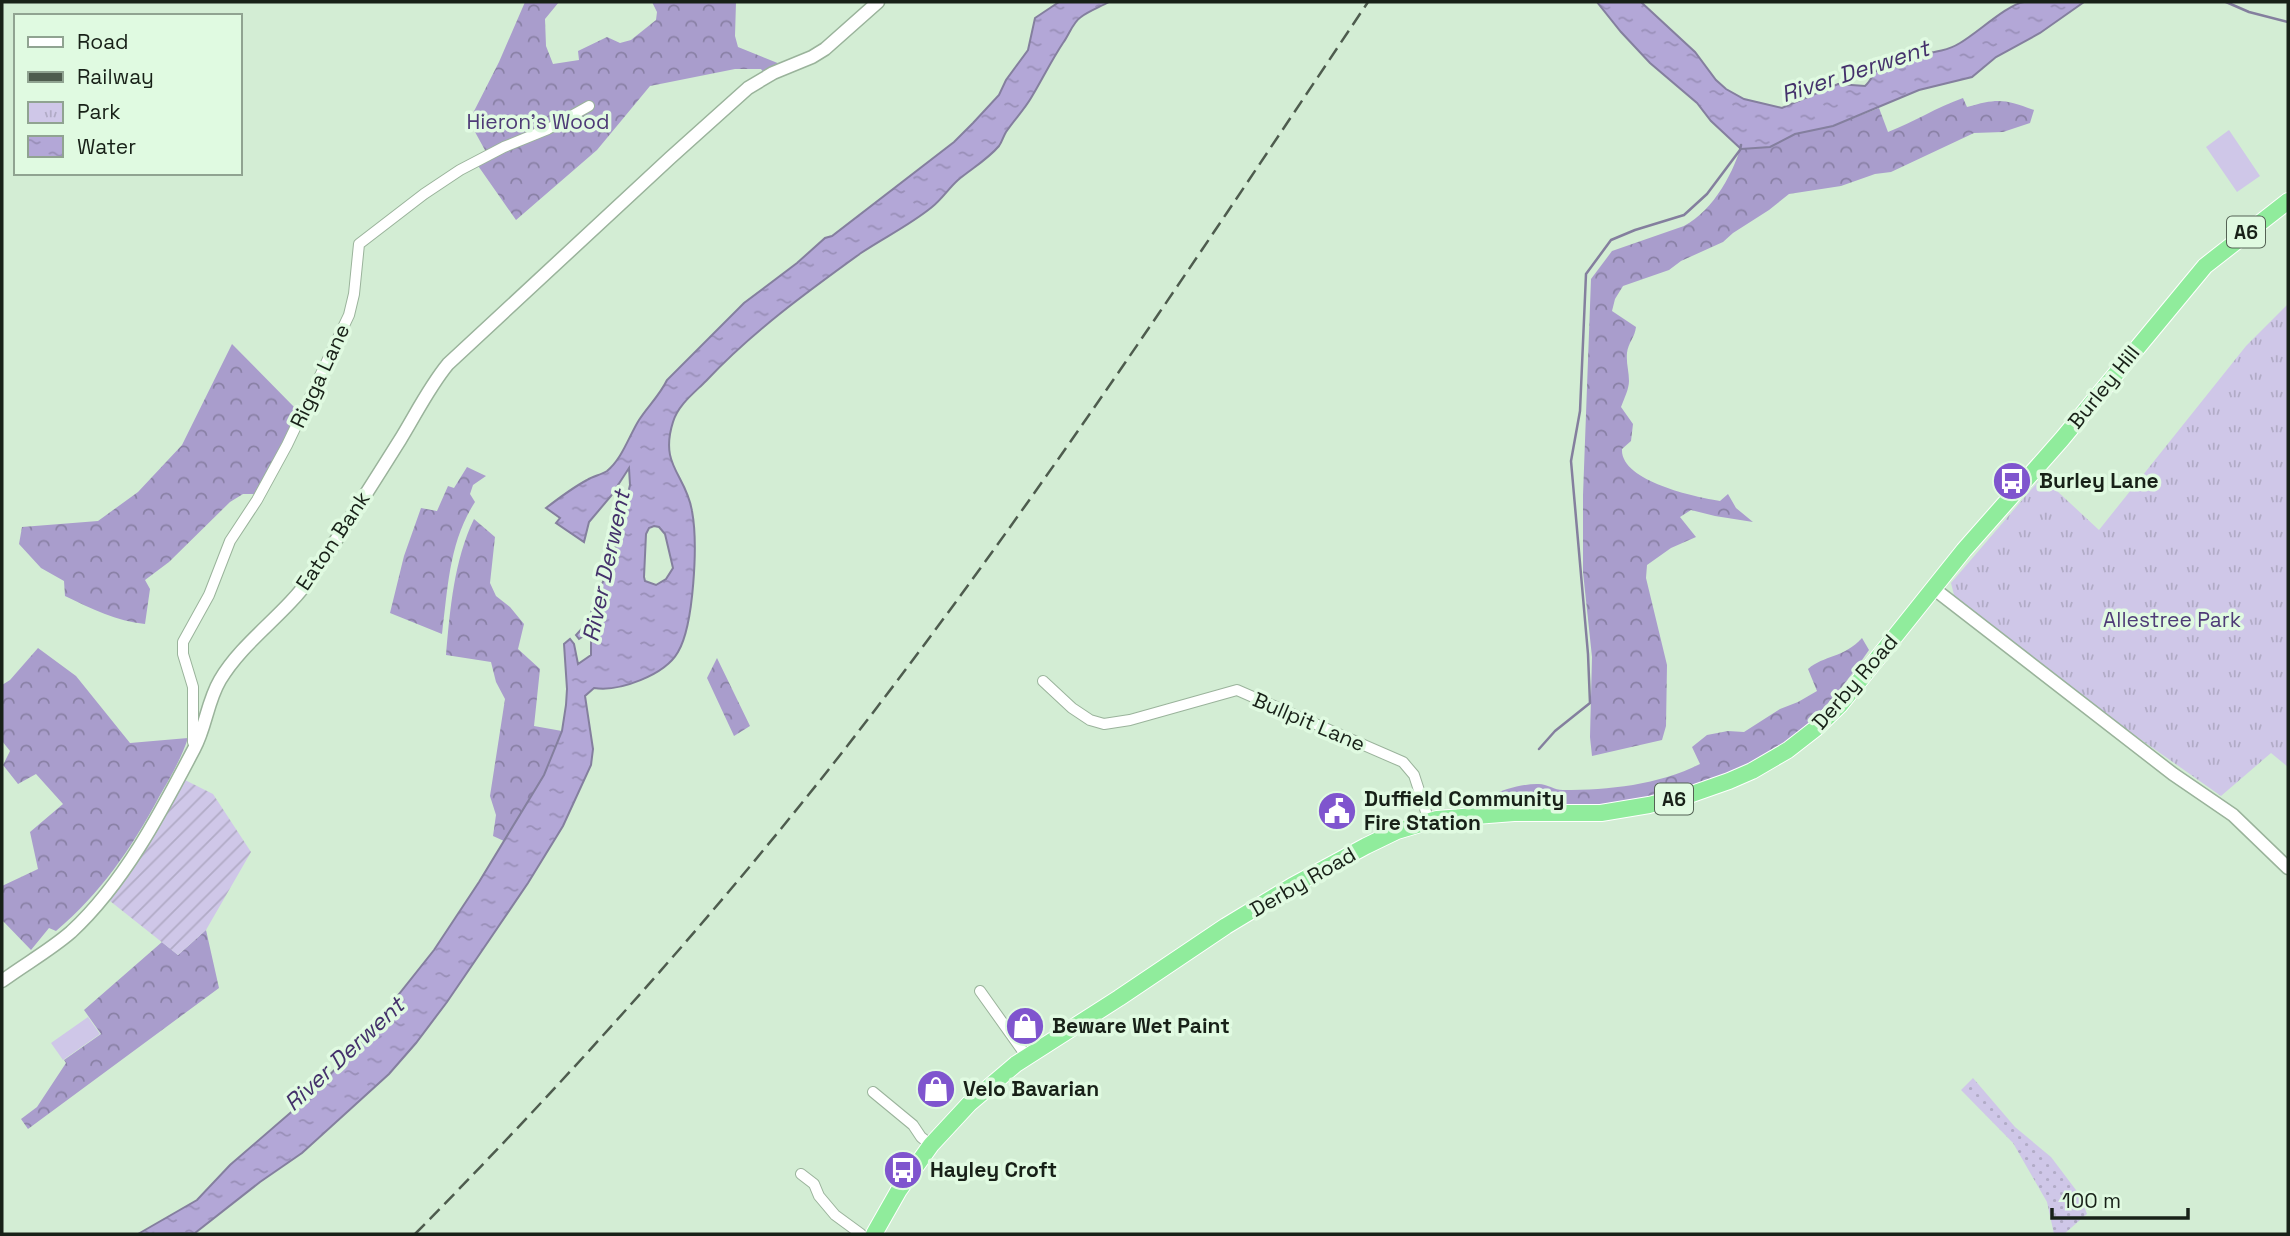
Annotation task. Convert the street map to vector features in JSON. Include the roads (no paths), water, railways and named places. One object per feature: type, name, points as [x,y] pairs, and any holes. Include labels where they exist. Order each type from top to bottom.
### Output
[{"type":"highway","name":"Burley Hill","points":[[1933,588],[2062,439],[2205,266],[2288,201]]},
{"type":"highway","name":"Derby Road","points":[[874,1234],[899,1189],[931,1145],[969,1104],[1027,1057],[1226,926],[1384,836],[1429,821],[1476,814],[1616,811],[1692,794],[1745,774],[1788,750],[1828,717],[1933,588]]},
{"type":"street","name":"Eaton Bank","points":[[2,981],[49,950],[86,918],[104,898],[135,853],[195,748],[210,699],[221,678],[237,657],[310,579],[430,387],[448,364],[705,127],[760,80],[825,49],[877,2]]},
{"type":"street","name":"Rigga Lane","points":[[195,748],[193,687],[183,654],[183,642],[209,595],[230,541],[257,500],[293,434],[349,315],[359,244],[460,170],[504,147],[548,129],[589,106]]},
{"type":"street","points":[[1933,588],[2174,774],[2233,815],[2288,868]]},
{"type":"street","name":"Bullpit Lane","points":[[1043,681],[1072,708],[1090,720],[1104,724],[1130,720],[1237,690],[1403,762],[1414,775],[1429,821]]},
{"type":"street","points":[[980,991],[1027,1057]]},
{"type":"street","points":[[873,1091],[913,1125],[931,1145]]},
{"type":"street","points":[[801,1174],[814,1184],[819,1196],[835,1216],[861,1234]]},
{"type":"water","points":[[2039,1],[2084,2],[2040,33],[1996,57],[1972,77],[1919,90],[1833,126],[1795,134],[1770,147],[1741,149],[1711,121],[1697,103],[1650,63],[1597,2],[1641,2],[1695,52],[1726,89],[1744,99],[1782,108],[1838,84],[1865,86],[1877,70],[1891,61],[1951,48],[2017,4]]},
{"type":"water","points":[[1059,2],[1109,2],[1076,22],[1028,102],[994,151],[958,180],[936,204],[861,253],[780,313],[724,363],[679,410],[673,422],[669,449],[671,460],[689,498],[695,543],[691,604],[683,640],[672,660],[652,675],[616,687],[594,688],[585,696],[593,749],[591,765],[563,826],[528,883],[447,1002],[389,1074],[302,1153],[195,1233],[138,1234],[197,1200],[230,1165],[304,1101],[357,1047],[434,950],[544,775],[562,731],[566,705],[564,644],[570,639],[574,644],[578,664],[591,655],[591,631],[579,639],[576,635],[587,623],[614,553],[630,485],[629,468],[611,496],[589,522],[584,542],[556,523],[560,518],[546,508],[576,486],[612,466],[667,380],[744,303],[825,238],[832,236],[954,142],[973,123],[999,95],[1006,80],[1028,50],[1035,18]],"holes":[[[659,527],[665,534],[673,568],[666,579],[656,585],[645,581],[644,577],[646,534],[649,528]]]},
{"type":"waterway","points":[[2226,2],[2249,12],[2288,22]]},
{"type":"waterway","points":[[1539,749],[1555,731],[1590,703],[1571,461],[1580,411],[1586,274],[1611,240],[1684,215],[1707,194],[1741,145]]},
{"type":"railway","points":[[415,1234],[536,1108],[653,979],[767,846],[875,710],[1066,448],[1368,2]]},
{"type":"place","name":"Burley Lane","points":[[2012,481]]},
{"type":"place","name":"Duffield Community Fire Station","points":[[1337,811]]},
{"type":"place","name":"Beware Wet Paint","points":[[1025,1026]]},
{"type":"place","name":"Velo Bavarian","points":[[936,1089]]},
{"type":"place","name":"Hayley Croft","points":[[903,1170]]},
{"type":"water label","name":"River Derwent","points":[[1855,71]]},
{"type":"water label","name":"River Derwent","points":[[606,566]]},
{"type":"water label","name":"River Derwent","points":[[344,1054]]},
{"type":"park label","name":"Hieron's Wood","points":[[538,122]]},
{"type":"park label","name":"Allestree Park","points":[[2172,620]]}]
